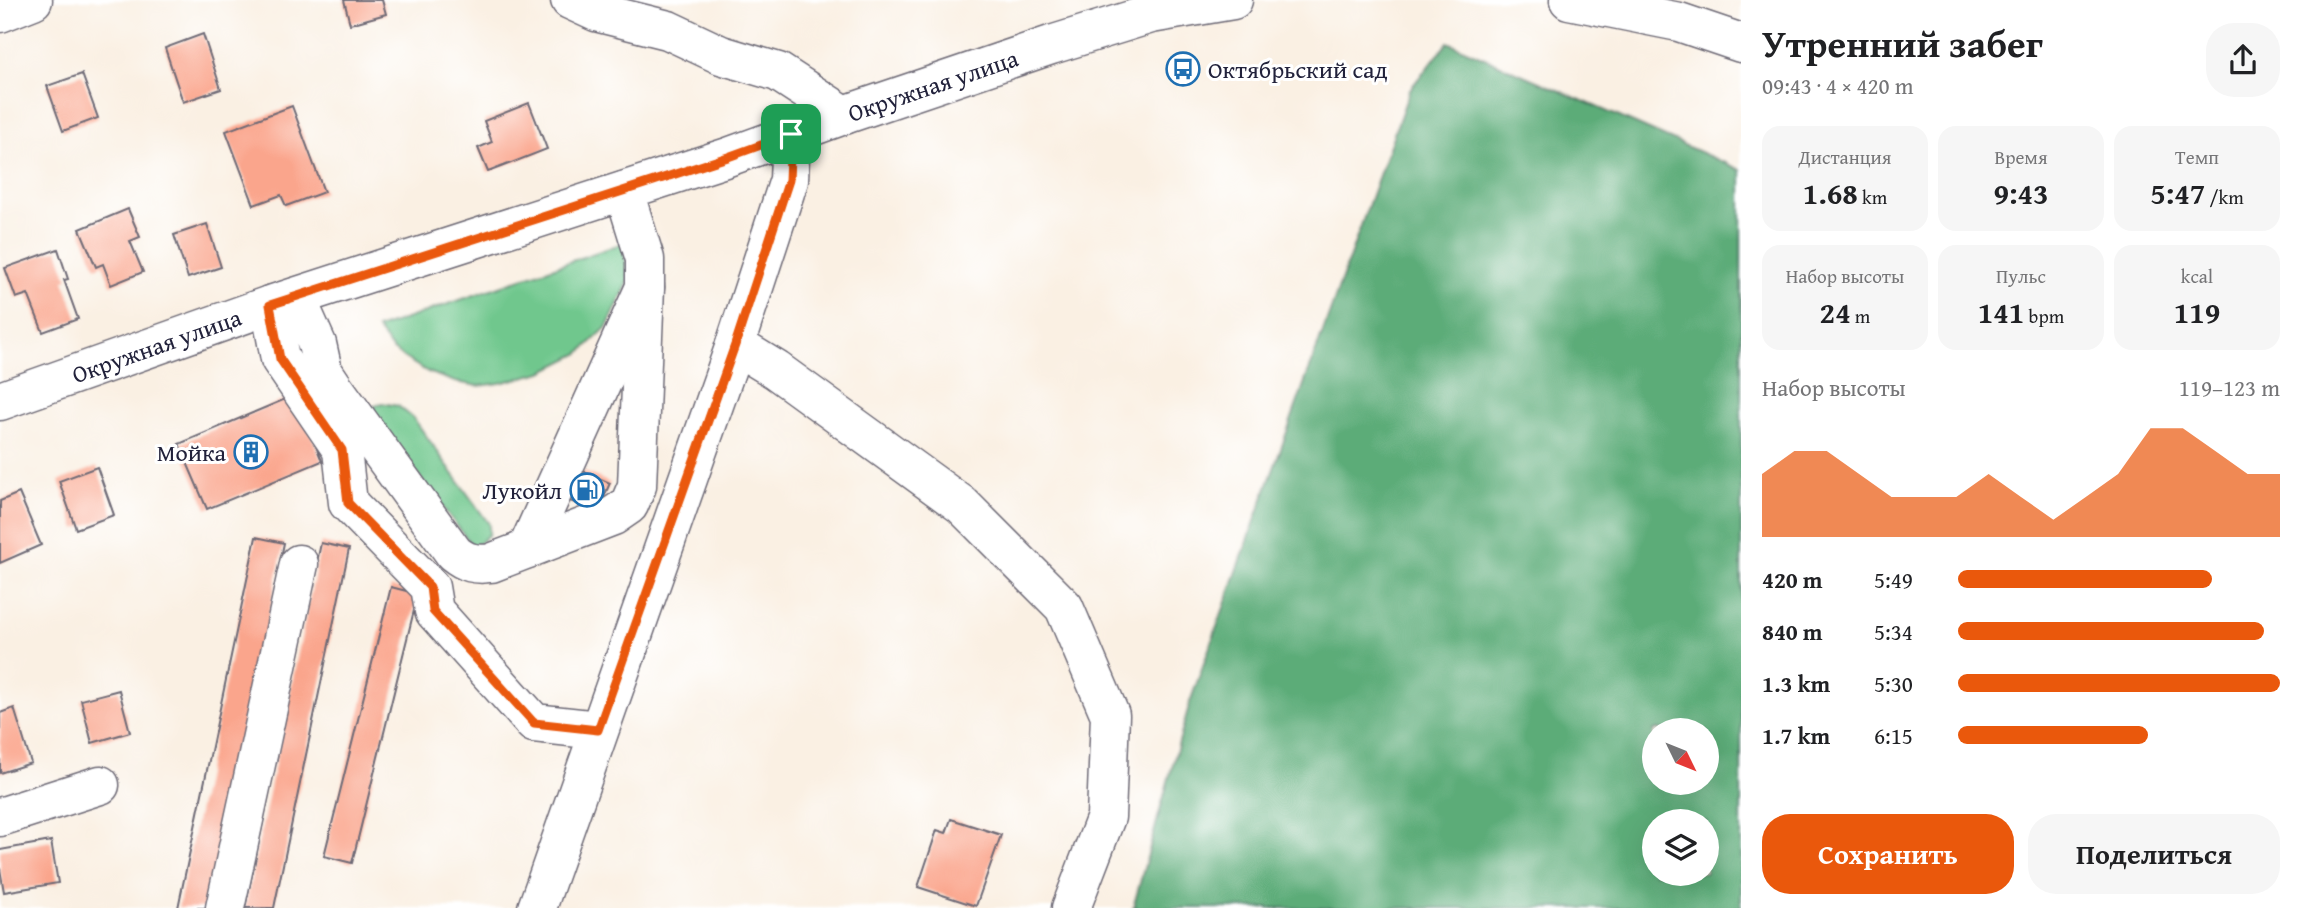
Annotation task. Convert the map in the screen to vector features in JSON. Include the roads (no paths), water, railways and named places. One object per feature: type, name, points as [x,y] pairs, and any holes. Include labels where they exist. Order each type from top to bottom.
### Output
[{"type":"main road","points":[[570,0],[596,12],[668,30],[721,55],[778,72],[844,115]]},
{"type":"main road","points":[[628,0],[668,30]]},
{"type":"main road","name":"Окружная улица","points":[[0,401],[283,301],[624,191],[1151,14],[1233,0]]},
{"type":"main road","points":[[1591,2],[1679,22],[1741,43]]},
{"type":"main road","points":[[537,908],[735,345],[789,180],[791,134]]},
{"type":"main road","points":[[283,301],[317,344],[323,371],[454,554],[477,565],[491,563],[613,516],[629,505],[634,496],[645,260],[624,191]]},
{"type":"main road","points":[[527,549],[645,287]]},
{"type":"main road","points":[[283,301],[280,359],[342,450],[348,503],[430,587],[433,611],[534,723],[598,730]]},
{"type":"main road","points":[[735,345],[776,370],[962,505],[1064,607],[1110,715],[1106,817],[1071,908]]},
{"type":"main road","points":[[225,908],[299,564]]},
{"type":"main road","points":[[0,817],[100,785]]},
{"type":"place","name":"Октябрьский сад","points":[[1183,69]]},
{"type":"place","name":"Мойка","points":[[251,452]]},
{"type":"place","name":"Лукойл","points":[[587,490]]}]
